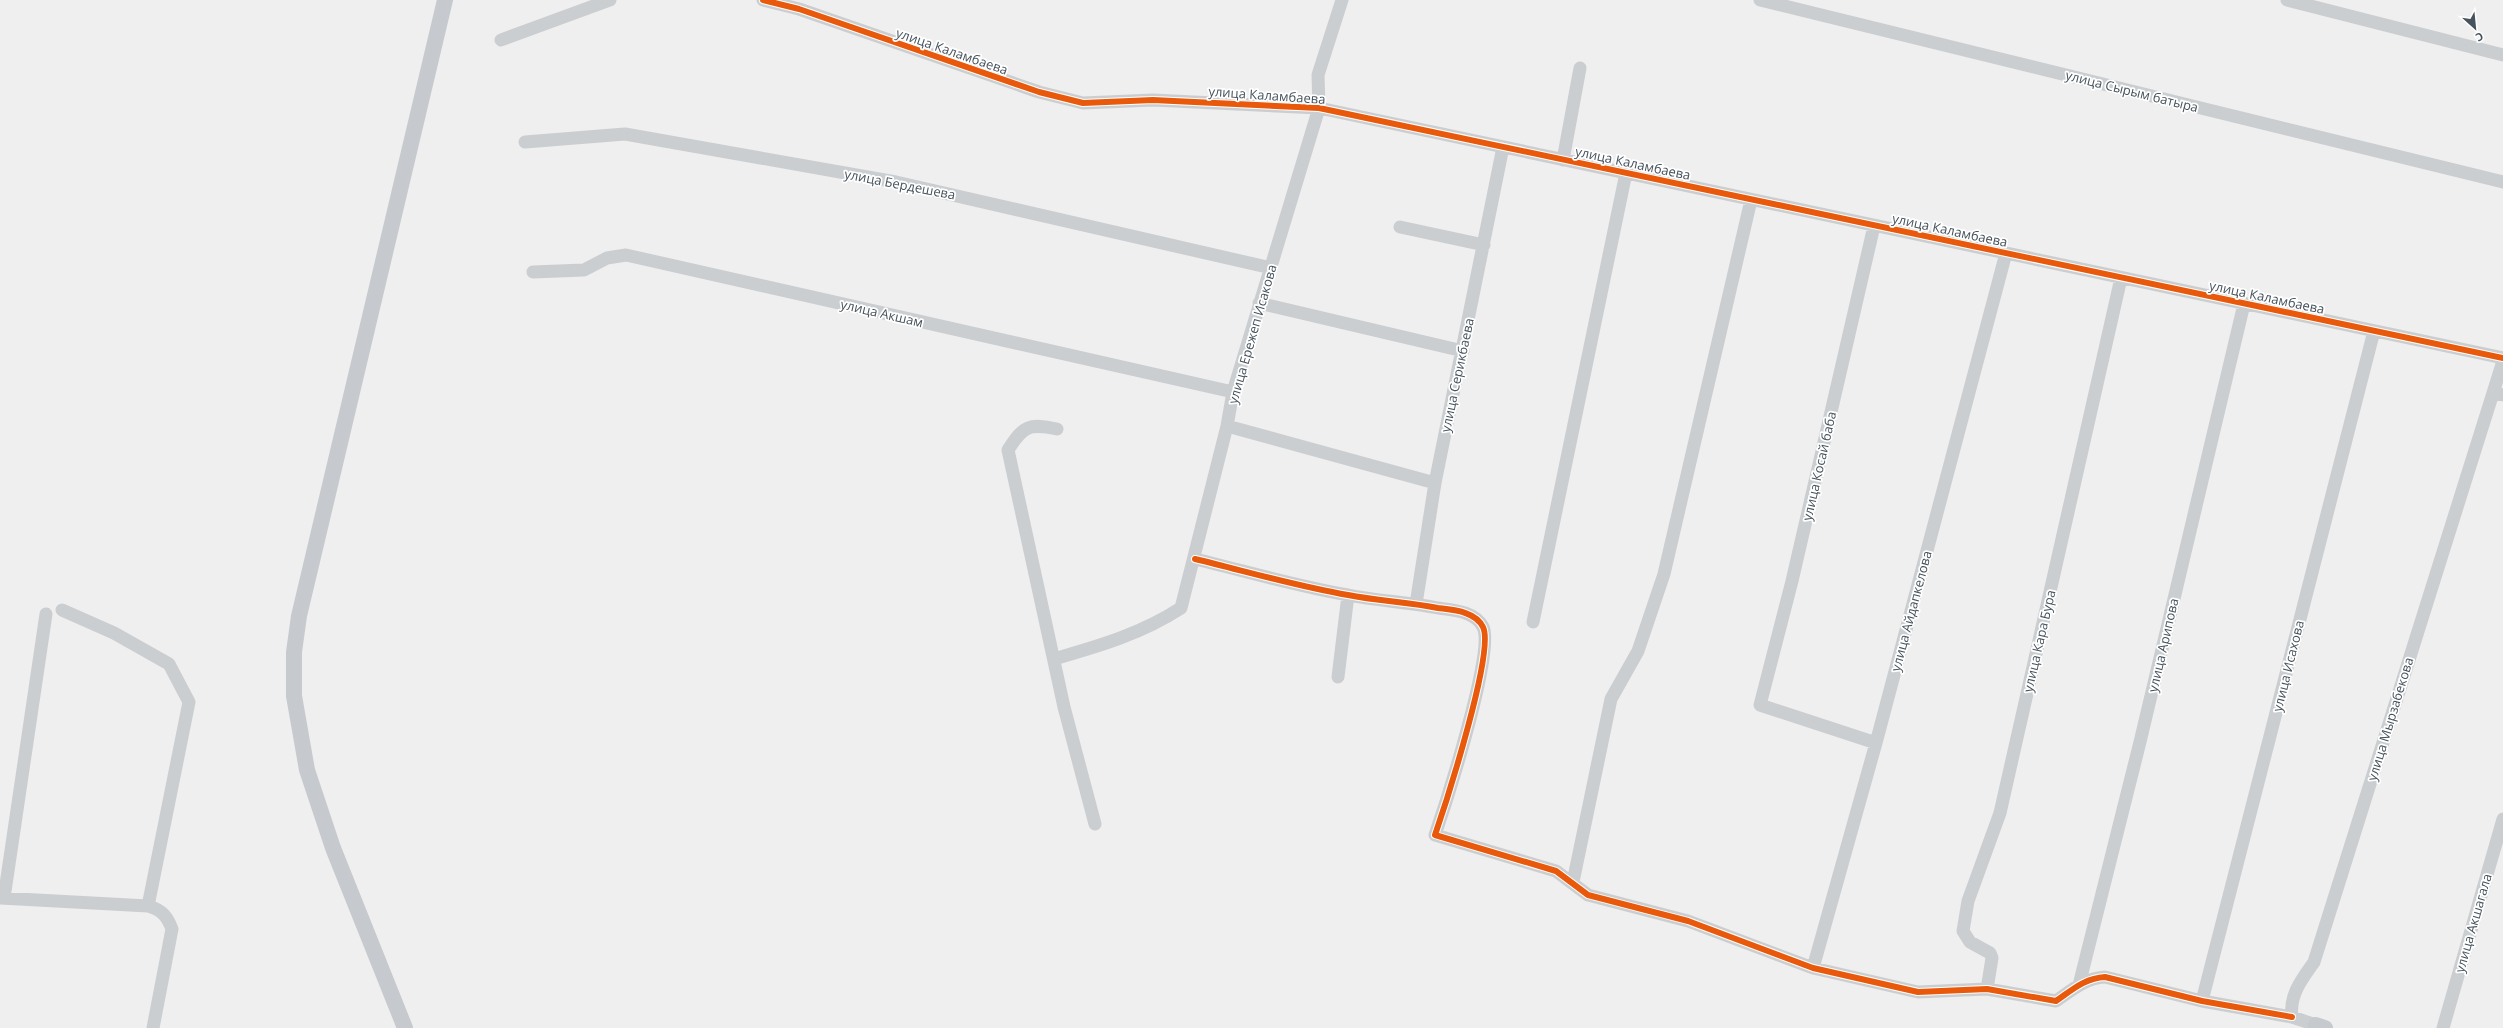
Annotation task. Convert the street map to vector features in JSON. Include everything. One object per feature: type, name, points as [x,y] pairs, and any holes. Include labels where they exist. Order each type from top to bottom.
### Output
[{"type":"main road","points":[[405,1028],[333,848],[307,770],[294,696],[294,652],[299,616],[445,0]]},
{"type":"street","points":[[501,40],[610,0]]},
{"type":"street","name":"улица Каламбаева","points":[[763,0],[799,9],[1039,92],[1083,103],[1153,100],[1320,108],[2374,331],[2503,360],[2498,394]]},
{"type":"street","points":[[1320,108],[1318,75],[1342,0]]},
{"type":"street","name":"улица Сырым батыра","points":[[1760,0],[2503,182]]},
{"type":"street","points":[[2287,0],[2503,55]]},
{"type":"street","points":[[1563,160],[1580,68]]},
{"type":"street","name":"улица Ережеп Исакова","points":[[1054,659],[1120,640],[1163,620],[1180,608],[1195,559],[1227,426],[1233,392],[1259,303],[1320,108]]},
{"type":"street","name":"улица Бердешева","points":[[524,142],[625,134],[896,182],[1271,268]]},
{"type":"street","name":"улица Серикбаева","points":[[1416,604],[1435,483],[1463,351],[1503,147]]},
{"type":"street","points":[[1533,622],[1626,173]]},
{"type":"street","points":[[1573,882],[1611,699],[1638,651],[1664,574],[1751,200]]},
{"type":"street","name":"улица Косай баба","points":[[1874,226],[1792,581],[1760,705],[1876,743]]},
{"type":"street","points":[[1400,227],[1484,245]]},
{"type":"street","name":"улица Айдапкелова","points":[[1813,968],[1876,743],[2006,254]]},
{"type":"street","name":"улица Акшам","points":[[533,272],[584,270],[607,258],[626,255],[1233,392]]},
{"type":"street","name":"улица Кара Бура","points":[[1987,989],[1992,958],[1990,953],[1970,942],[1963,931],[1968,901],[2000,813],[2121,278]]},
{"type":"street","points":[[1259,303],[1463,351]]},
{"type":"street","name":"улица Арипова","points":[[2079,985],[2140,742],[2244,304]]},
{"type":"street","name":"улица Исахова","points":[[2202,1001],[2374,331]]},
{"type":"street","name":"улица Мырзабекова","points":[[2292,1017],[2290,1005],[2298,985],[2314,962],[2498,394]]},
{"type":"street","points":[[1057,429],[1038,425],[1020,432],[1008,450],[1054,659],[1095,824]]},
{"type":"street","points":[[1227,426],[1435,483]]},
{"type":"street","points":[[1195,559],[1348,595],[1416,604],[1467,613],[1477,619],[1484,627],[1485,638],[1467,734],[1435,835],[1556,871],[1573,882],[1588,895],[1688,922],[1813,968],[1918,992],[1987,989],[2056,1001],[2079,985],[2093,978],[2105,978],[2202,1001],[2292,1017],[2319,1027]]},
{"type":"street","points":[[1338,677],[1348,595]]},
{"type":"street","points":[[62,610],[114,633],[169,664],[189,702],[148,906]]},
{"type":"street","points":[[46,614],[2,898],[148,906],[158,909],[167,916],[172,930],[153,1028]]},
{"type":"street","name":"улица Акшагала","points":[[2443,1028],[2503,819]]},
{"type":"cycle path","points":[[763,0],[799,9],[1039,92],[1083,103],[1153,100],[1319,108],[2503,358]]},
{"type":"cycle path","points":[[1195,559],[1290,583],[1359,597],[1416,604],[1463,612],[1469,614],[1479,622],[1483,627],[1485,642],[1476,695],[1468,728],[1435,835],[1556,871],[1588,895],[1688,921],[1813,968],[1918,992],[1987,989],[2056,1001],[2085,982],[2105,977],[2202,1001],[2292,1017]]}]
